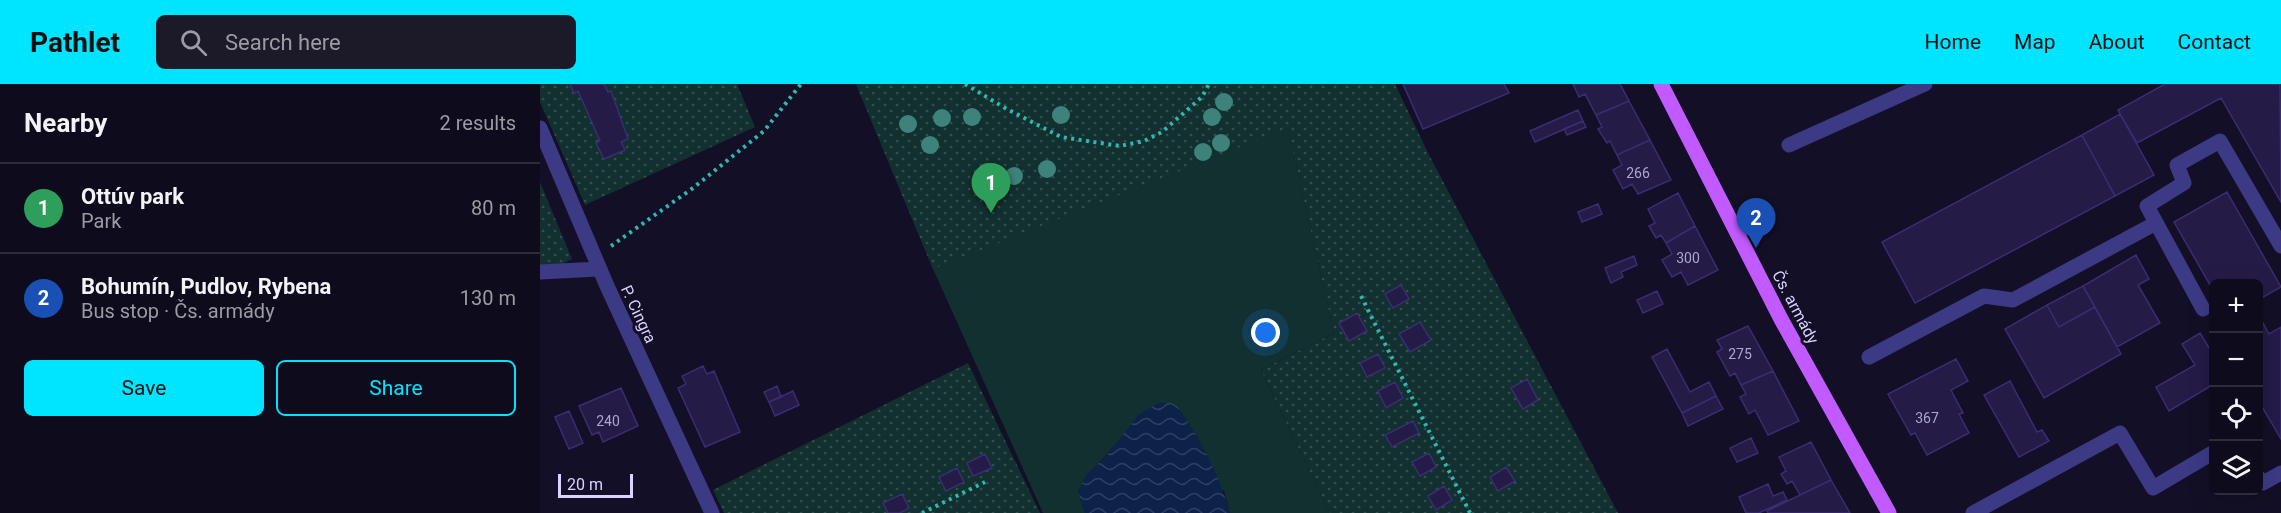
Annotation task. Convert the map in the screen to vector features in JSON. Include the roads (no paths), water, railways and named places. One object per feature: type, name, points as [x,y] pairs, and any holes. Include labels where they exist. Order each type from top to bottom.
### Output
[{"type":"main road","name":"Čs. armády","points":[[1661,84],[1782,321],[1889,513]]},
{"type":"street","points":[[1789,145],[1924,84]]},
{"type":"street","name":"P. Cingra","points":[[540,128],[597,264],[712,513]]},
{"type":"street","points":[[2204,309],[2147,206],[2184,183],[2177,165],[2220,141],[2281,246]]},
{"type":"street","points":[[1869,357],[1984,296],[2013,300],[2156,223]]},
{"type":"street","points":[[540,272],[597,264]]},
{"type":"street","points":[[1974,513],[2120,433],[2153,488],[2209,455]]},
{"type":"street","points":[[2263,483],[2281,473]]},
{"type":"water","points":[[1159,403],[1172,403],[1186,418],[1215,471],[1230,513],[1085,513],[1078,492],[1086,475],[1106,456],[1139,414]]},
{"type":"place","name":"Ottúv park","points":[[991,213]]},
{"type":"place","name":"Bohumín, Pudlov, Rybena","points":[[1756,248]]}]
